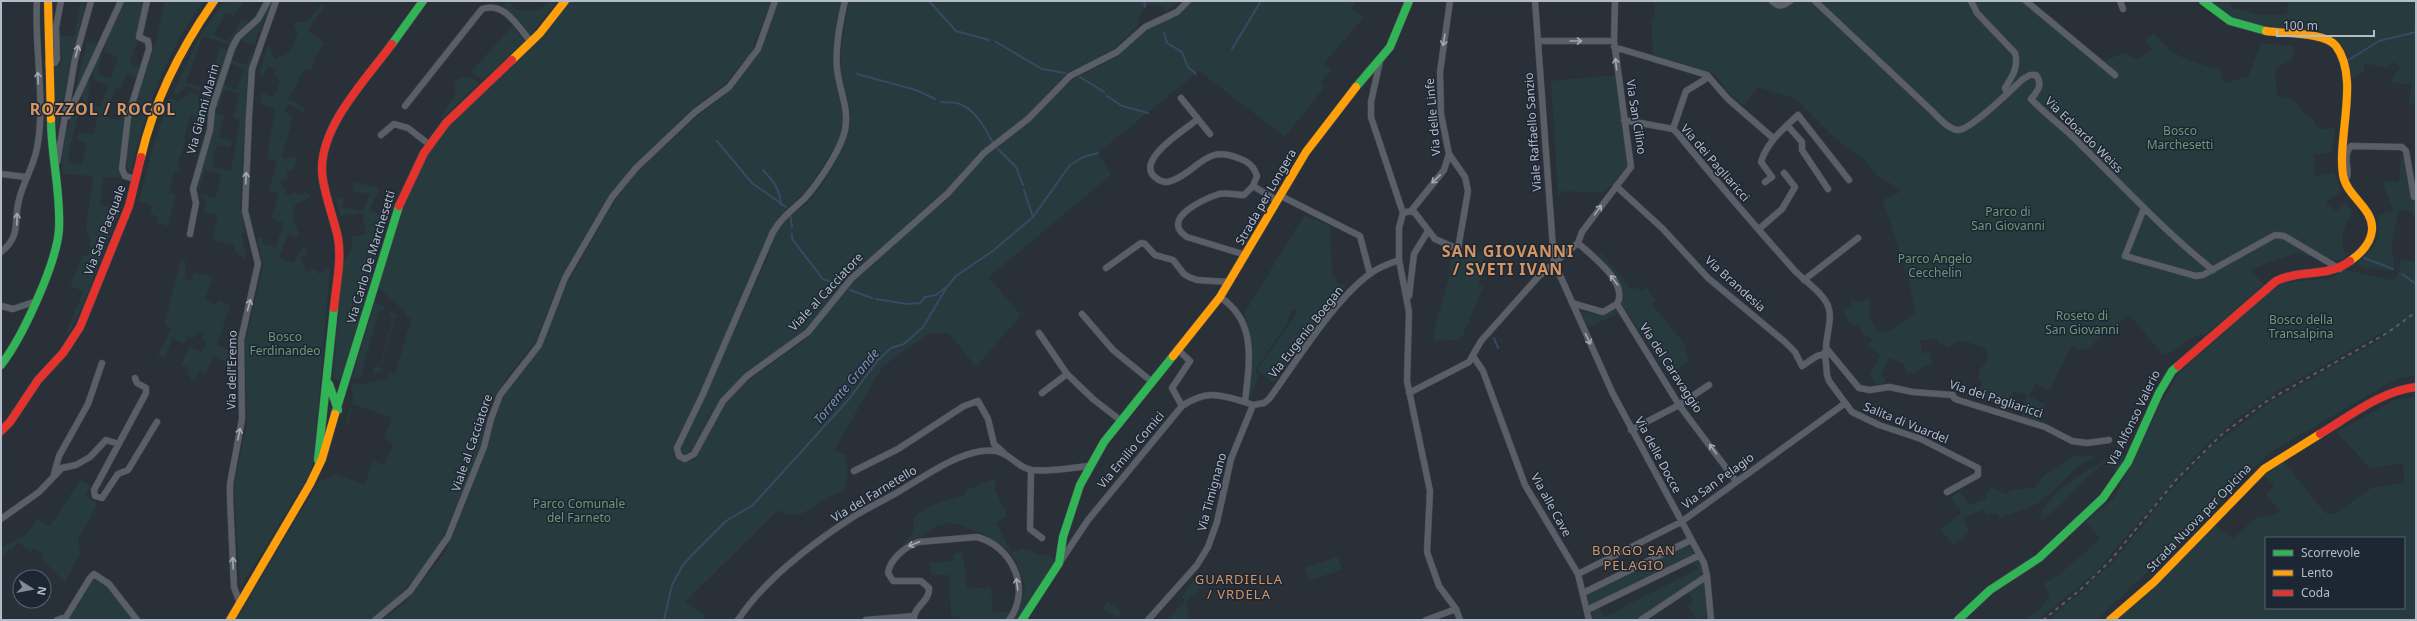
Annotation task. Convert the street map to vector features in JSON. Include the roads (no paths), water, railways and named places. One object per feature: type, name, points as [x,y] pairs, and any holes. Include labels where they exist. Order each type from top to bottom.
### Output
[{"type":"main road","points":[[1,366],[15,347],[52,261],[58,240],[60,209],[55,172],[48,64],[48,1]]},
{"type":"main road","name":"Via San Pasquale","points":[[1,431],[10,422],[30,391],[63,353],[76,333],[128,209],[146,136],[174,68],[193,31],[214,1]]},
{"type":"main road","points":[[230,620],[317,470],[338,261],[338,240],[323,175],[326,147],[340,115],[423,1]]},
{"type":"main road","name":"Via Carlo De Marchesetti","points":[[317,470],[338,410],[393,221],[411,177],[430,145],[446,123],[531,42],[564,1]]},
{"type":"main road","name":"Strada per Longera","points":[[1022,620],[1059,563],[1069,515],[1090,466],[1120,420],[1220,297],[1320,132],[1343,102],[1380,61],[1398,32],[1409,1]]},
{"type":"main road","points":[[2203,1],[2225,20],[2245,29],[2322,37],[2329,39],[2338,46],[2347,79],[2341,146],[2341,165],[2345,182],[2371,219],[2373,231],[2371,237],[2359,254],[2340,269]]},
{"type":"main road","name":"Via Alfonso Valerio","points":[[1958,620],[1990,590],[2022,570],[2054,545],[2110,490],[2128,462],[2164,383],[2184,358],[2276,281],[2284,277],[2340,269]]},
{"type":"main road","points":[[327,379],[335,387],[343,386],[346,382]]},
{"type":"main road","points":[[327,379],[338,410]]},
{"type":"main road","name":"Strada Nuova per Opicina","points":[[2110,620],[2154,582],[2264,469],[2378,398],[2399,389],[2416,387]]},
{"type":"street","points":[[1,252],[9,245],[16,233],[18,200],[37,150],[39,136],[37,1]]},
{"type":"street","points":[[48,64],[55,63],[57,59],[56,27],[61,1]]},
{"type":"street","points":[[55,172],[75,59],[91,1]]},
{"type":"street","points":[[64,123],[121,1]]},
{"type":"street","points":[[136,179],[125,176],[122,169],[128,117],[149,49],[148,40],[139,37],[147,1]]},
{"type":"street","name":"Via Gianni Marin","points":[[190,234],[196,203],[193,189],[210,130],[212,109],[232,48],[238,37],[258,19],[268,1]]},
{"type":"street","name":"Via dell'Eremo","points":[[240,601],[234,587],[230,484],[242,419],[241,340],[258,264],[245,211],[249,116],[252,69],[276,1]]},
{"type":"street","name":"Viale al Cacciatore","points":[[375,620],[410,591],[448,537],[484,447],[498,400],[505,386],[539,345],[565,278],[608,203],[636,168],[695,112],[729,87],[758,49],[775,1]]},
{"type":"street","name":"Viale al Cacciatore","points":[[846,1],[837,46],[837,68],[846,108],[843,136],[815,185],[804,198],[780,220],[773,232],[678,448],[679,456],[685,459],[694,454],[723,401],[742,381],[808,332],[851,279],[948,193],[984,153],[1028,119],[1070,76],[1117,52],[1145,27],[1177,12],[1188,1]]},
{"type":"street","name":"Via delle Linfe","points":[[1411,211],[1444,170],[1449,154],[1441,114],[1440,72],[1450,1]]},
{"type":"street","name":"Viale Raffaello Sanzio","points":[[1535,1],[1554,262],[1572,303]]},
{"type":"street","name":"Via San Cilino","points":[[1578,243],[1582,232],[1631,167],[1614,44],[1614,1]]},
{"type":"street","points":[[1772,1],[1777,5],[1783,6],[1790,1]]},
{"type":"street","name":"Via Edoardo Weiss","points":[[1816,1],[1946,124],[1956,130],[1968,126],[2023,79],[2036,75],[2040,80],[2040,86],[2031,99],[2062,125],[2187,250],[2213,270]]},
{"type":"street","points":[[1971,1],[1977,13],[2015,53],[2017,60],[2015,69],[2005,88],[2007,93]]},
{"type":"street","points":[[2026,1],[2115,75]]},
{"type":"street","points":[[2120,1],[2123,9]]},
{"type":"street","points":[[405,106],[482,9],[495,7],[506,12],[531,42]]},
{"type":"street","points":[[1538,41],[1614,44],[1707,75],[1728,99],[1773,138]]},
{"type":"street","points":[[1380,61],[1371,102],[1371,117],[1403,212],[1400,228],[1399,260],[1408,303]]},
{"type":"street","points":[[1673,129],[1686,92],[1704,80],[1707,75]]},
{"type":"street","points":[[1181,98],[1210,134]]},
{"type":"street","points":[[1765,182],[1772,177],[1761,162],[1773,138],[1798,115],[1849,180]]},
{"type":"street","points":[[1198,119],[1153,157],[1150,167],[1154,177],[1160,180],[1170,181],[1207,157],[1226,153],[1241,159],[1252,166],[1257,176],[1253,186],[1244,195],[1221,194],[1196,205],[1182,214],[1178,225],[1180,231],[1187,237],[1246,255]]},
{"type":"street","name":"Via dei Pagliaricci","points":[[1624,120],[1673,129],[1733,202],[1828,305],[1830,313],[1825,351],[1854,385],[1864,390],[1889,387],[1913,392],[1953,395],[1954,398],[1958,400],[1989,411],[2045,427],[2072,441],[2087,443],[2109,440]]},
{"type":"street","points":[[381,135],[394,124],[401,125],[430,145]]},
{"type":"street","points":[[1787,125],[1802,142],[1802,150],[1828,188]]},
{"type":"street","points":[[2345,182],[2349,176],[2346,155],[2351,146],[2402,147],[2406,151],[2414,197]]},
{"type":"street","points":[[1403,212],[1411,211],[1415,213],[1428,231],[1439,242],[1458,249],[1468,191],[1465,177],[1449,154]]},
{"type":"street","points":[[1759,229],[1782,210],[1795,187],[1784,173]]},
{"type":"street","points":[[1,174],[27,177]]},
{"type":"street","points":[[1253,186],[1360,236],[1370,274]]},
{"type":"street","name":"Via Brandesia","points":[[1616,186],[1665,231],[1708,278],[1785,342],[1795,352],[1802,366],[1825,351]]},
{"type":"street","points":[[2144,208],[2125,256],[2196,276],[2213,270],[2274,236],[2290,238],[2340,269]]},
{"type":"street","points":[[1428,231],[1414,254],[1408,303],[1406,366],[1409,393],[1430,491],[1427,535],[1429,561],[1439,586],[1456,610],[1460,620]]},
{"type":"street","points":[[1804,280],[1858,238]]},
{"type":"street","points":[[1106,268],[1141,243],[1146,244],[1155,255],[1173,260],[1184,274],[1190,277],[1197,280],[1229,282]]},
{"type":"street","points":[[1409,393],[1466,363],[1488,332],[1554,262],[1578,243],[1616,282],[1620,293],[1617,304],[1603,312],[1572,303]]},
{"type":"street","name":"Via Eugenio Boegan","points":[[1254,405],[1264,403],[1269,399],[1333,312],[1370,274],[1399,260]]},
{"type":"street","points":[[1220,297],[1235,309],[1247,333],[1249,359],[1245,402],[1254,405]]},
{"type":"street","points":[[1,306],[13,309],[34,302]]},
{"type":"street","name":"Via delle Docce","points":[[1572,303],[1631,430],[1700,555],[1707,576],[1711,620]]},
{"type":"street","name":"Via del Caravaggio","points":[[1617,304],[1680,405],[1736,481]]},
{"type":"street","points":[[1082,314],[1113,350],[1151,381]]},
{"type":"street","points":[[1039,333],[1067,374],[1093,399],[1120,420]]},
{"type":"street","points":[[1177,349],[1190,361],[1172,388],[1182,406]]},
{"type":"street","name":"Salita di Vuardel","points":[[1825,351],[1827,375],[1844,404],[1852,412],[1864,419],[1921,439],[1978,468],[1978,475],[1947,492]]},
{"type":"street","name":"Via alle Cave","points":[[1472,356],[1483,371],[1525,485],[1578,574],[1588,610],[1589,620]]},
{"type":"street","points":[[54,474],[59,456],[88,404],[102,363]]},
{"type":"street","points":[[1042,393],[1067,374]]},
{"type":"street","points":[[135,378],[136,382],[146,388],[146,393],[94,490],[95,496],[99,498],[106,493],[118,474],[128,470],[157,422]]},
{"type":"street","points":[[1631,430],[1680,405],[1709,385]]},
{"type":"street","name":"Via Emilio Comici","points":[[1059,563],[1088,520],[1182,406],[1194,398],[1206,394],[1220,395],[1245,402]]},
{"type":"street","name":"Via del Farnetello","points":[[854,471],[898,449],[971,402],[978,401],[988,419],[994,444],[1004,453],[1031,470]]},
{"type":"street","name":"Via San Pelagio","points":[[1578,574],[1681,522],[1844,404]]},
{"type":"street","name":"Via Timignano","points":[[1148,620],[1197,565],[1208,547],[1217,522],[1231,459],[1254,405]]},
{"type":"street","points":[[1,520],[39,492],[54,474],[62,468],[76,465],[90,457],[106,440],[119,444]]},
{"type":"street","name":"Via del Farnetello","points":[[738,620],[753,599],[789,565],[853,517],[960,458],[982,451],[1004,453]]},
{"type":"street","points":[[1042,538],[1030,529],[1031,470],[1090,466]]},
{"type":"street","points":[[866,620],[914,618],[918,607],[927,598],[929,588],[922,581],[897,583],[892,581],[888,573],[891,564],[910,545],[918,542],[976,537],[984,539],[1000,549],[1012,563],[1017,578],[1018,601],[1009,620]]},
{"type":"street","points":[[1583,593],[1691,540]]},
{"type":"street","points":[[1588,610],[1700,555]]},
{"type":"street","points":[[57,620],[66,617],[94,574],[109,584],[137,620]]},
{"type":"street","points":[[1641,620],[1707,576]]},
{"type":"street","points":[[1426,620],[1456,610]]},
{"type":"waterway","points":[[929,1],[956,31],[989,40]]},
{"type":"waterway","points":[[1144,1],[1145,7]]},
{"type":"waterway","name":"Torrente Grande","points":[[1232,49],[1261,1]]},
{"type":"waterway","points":[[2347,61],[2379,41],[2416,32]]},
{"type":"waterway","points":[[1164,33],[1167,43],[1182,52],[1188,67],[1196,74]]},
{"type":"waterway","points":[[996,42],[1042,69],[1065,73]]},
{"type":"waterway","points":[[857,74],[916,90],[935,99]]},
{"type":"waterway","points":[[1080,77],[1104,92]]},
{"type":"waterway","points":[[1107,96],[1122,106],[1148,113]]},
{"type":"waterway","points":[[941,102],[957,103],[969,109],[979,119],[993,143]]},
{"type":"waterway","points":[[717,141],[752,183],[786,207]]},
{"type":"waterway","points":[[998,149],[1016,167],[1023,185]]},
{"type":"waterway","name":"Torrente Grande","points":[[664,620],[672,585],[683,565],[691,556],[726,521],[753,505],[849,399],[878,360],[891,348],[904,344],[923,327],[947,287],[956,276],[994,250],[1033,217],[1070,165],[1083,157],[1098,153]]},
{"type":"waterway","points":[[763,170],[775,186],[779,194],[781,205]]},
{"type":"waterway","points":[[1024,190],[1033,217]]},
{"type":"waterway","points":[[790,214],[792,227]]},
{"type":"waterway","points":[[792,234],[792,239],[823,279],[840,285]]},
{"type":"waterway","points":[[2364,258],[2393,269]]},
{"type":"waterway","points":[[2402,274],[2416,284]]},
{"type":"waterway","points":[[876,299],[907,304],[920,303],[925,297],[936,295],[945,288]]},
{"type":"waterway","points":[[850,290],[872,298]]},
{"type":"waterway","points":[[1494,338],[1498,348]]},
{"type":"railway","points":[[2043,620],[2080,590],[2110,561],[2176,480],[2221,435],[2267,401],[2387,333],[2416,312]]},
{"type":"district","name":"ROZZOL / ROCOL","points":[[103,109]]},
{"type":"district","name":"SAN GIOVANNI / SVETI IVAN","points":[[1508,260]]},
{"type":"district","name":"BORGO SAN PELAGIO","points":[[1634,558]]},
{"type":"district","name":"GUARDIELLA / VRDELA","points":[[1239,586]]},
{"type":"park label","name":"Bosco Marchesetti","points":[[2180,138]]},
{"type":"park label","name":"Parco di San Giovanni","points":[[2008,219]]},
{"type":"park label","name":"Parco Angelo Cecchelin","points":[[1935,266]]},
{"type":"park label","name":"Roseto di San Giovanni","points":[[2082,323]]},
{"type":"park label","name":"Bosco della Transalpina","points":[[2301,327]]},
{"type":"park label","name":"Bosco Ferdinandeo","points":[[285,344]]},
{"type":"park label","name":"Parco Comunale del Farneto","points":[[579,511]]}]
